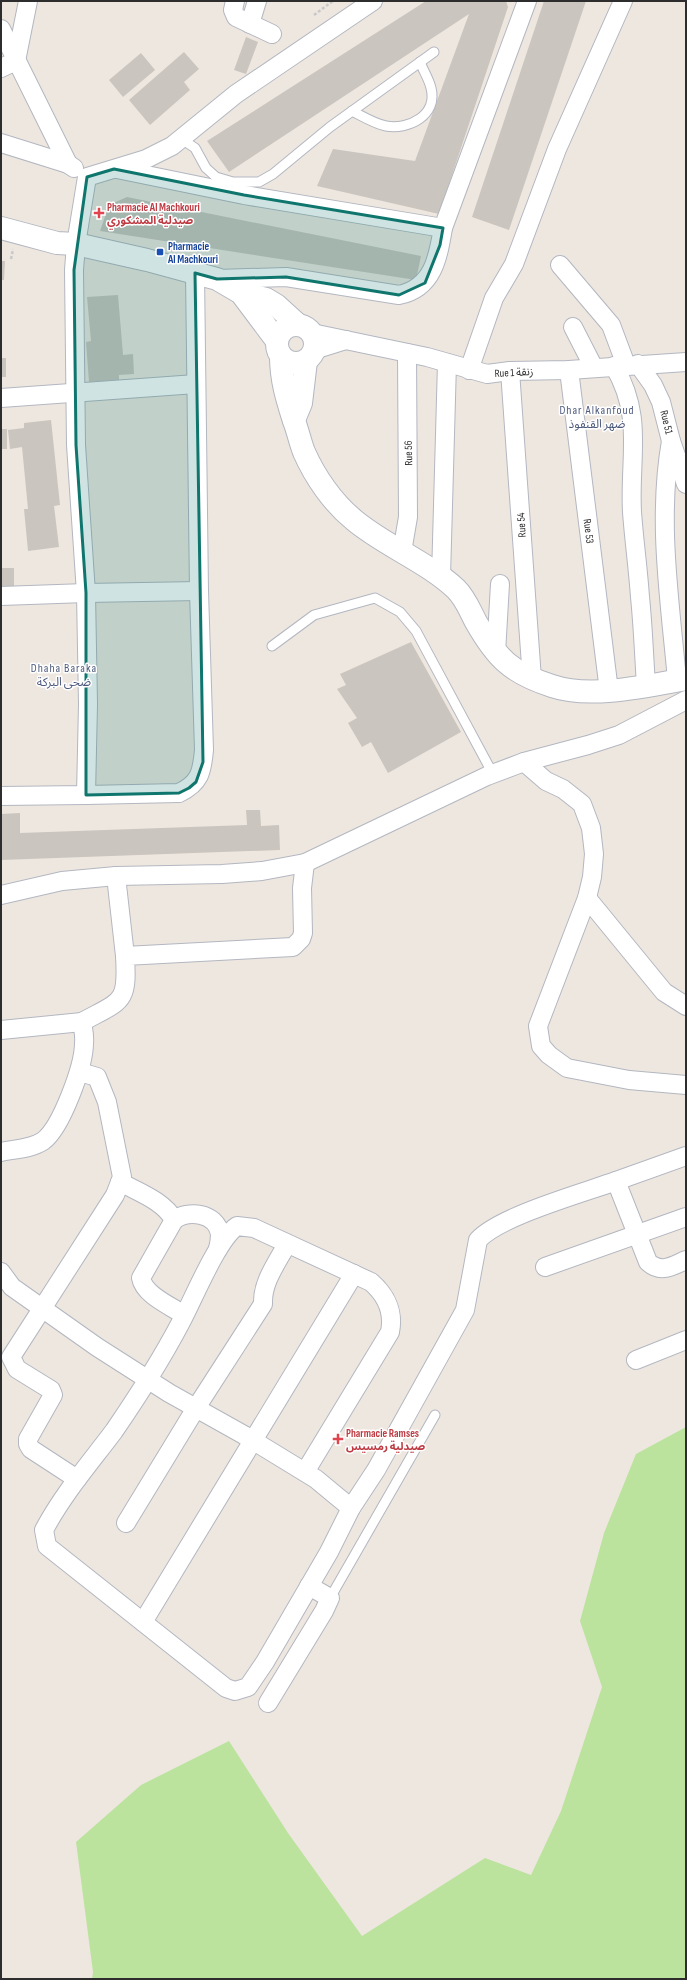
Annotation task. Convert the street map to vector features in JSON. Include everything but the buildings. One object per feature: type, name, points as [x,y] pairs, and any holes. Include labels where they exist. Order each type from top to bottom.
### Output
[{"type":"street","points":[[8,65],[28,1]]},
{"type":"street","points":[[234,1],[234,14],[236,18],[272,34]]},
{"type":"street","points":[[250,24],[257,1]]},
{"type":"street","points":[[87,178],[146,159],[172,146],[236,94],[372,1]]},
{"type":"street","points":[[217,279],[286,278],[399,295],[408,293],[425,283],[430,274],[440,245],[443,228],[527,1]]},
{"type":"street","points":[[470,370],[478,340],[494,298],[514,264],[557,149],[623,1]]},
{"type":"street","points":[[1,29],[8,65],[68,164]]},
{"type":"street","points":[[1,142],[68,164],[87,178]]},
{"type":"street","points":[[114,169],[244,195],[443,228]]},
{"type":"street","points":[[86,795],[88,704],[86,593],[76,444],[74,270],[76,244],[87,178]]},
{"type":"street","points":[[1,228],[57,243],[76,244],[217,279],[241,293],[266,299],[276,305],[307,342],[301,403],[294,420]]},
{"type":"street","points":[[560,265],[607,320],[615,335],[626,365],[634,447],[631,477],[632,512],[646,685]]},
{"type":"street","points":[[1,796],[179,793],[189,788],[196,782],[201,773],[204,750],[199,591],[195,273]]},
{"type":"street","points":[[241,293],[288,362],[297,363],[307,342]]},
{"type":"street","points":[[307,342],[290,325],[283,330],[279,349],[283,386],[304,451],[316,477],[353,520],[456,589],[464,599],[496,653],[508,665],[532,679],[571,691],[609,691],[646,685],[683,686]]},
{"type":"street","points":[[573,327],[594,368]]},
{"type":"street","name":"Rue 1 زنقة","points":[[307,342],[347,340],[407,353],[487,374],[510,371],[569,370],[686,362]]},
{"type":"street","name":"Rue 56","points":[[402,552],[408,518],[407,353]]},
{"type":"street","points":[[441,578],[447,363]]},
{"type":"street","name":"Rue 51","points":[[626,365],[652,385],[661,402],[686,484]]},
{"type":"street","name":"Rue 53","points":[[569,370],[609,691]]},
{"type":"street","name":"Rue 54","points":[[510,371],[532,679]]},
{"type":"street","points":[[1,398],[196,384]]},
{"type":"street","points":[[672,441],[666,490],[664,541],[683,686]]},
{"type":"street","points":[[496,653],[500,584]]},
{"type":"street","points":[[1,596],[199,591]]},
{"type":"street","points":[[1,895],[62,881],[116,876],[222,874],[262,871],[305,863],[493,774],[524,762],[588,746],[619,735],[683,686]]},
{"type":"street","points":[[524,762],[546,781],[574,797],[582,804],[588,816],[594,846],[594,864],[587,898],[555,983],[540,1016],[538,1026],[541,1046],[554,1059],[567,1068],[629,1080],[686,1085]]},
{"type":"street","points":[[125,956],[293,947],[301,939],[303,933],[302,888],[305,863]]},
{"type":"street","points":[[1,1030],[82,1022],[113,1006],[120,999],[126,985],[125,956],[116,876]]},
{"type":"street","points":[[587,898],[664,992],[686,1006]]},
{"type":"street","points":[[1,1152],[34,1145],[43,1140],[52,1131],[80,1072],[84,1043],[82,1022]]},
{"type":"street","points":[[77,1479],[31,1449],[28,1444],[28,1439],[53,1395],[51,1390],[17,1369],[12,1357],[115,1196],[122,1176],[107,1102],[97,1077],[80,1072]]},
{"type":"street","points":[[305,1472],[390,1332],[392,1321],[388,1304],[378,1288],[371,1282],[254,1228],[242,1225],[237,1226],[227,1234],[148,1380],[114,1430],[64,1497],[44,1530],[47,1546],[226,1688],[235,1691],[248,1687],[266,1662],[343,1528],[351,1508],[376,1470],[465,1310],[478,1240],[484,1233],[523,1214],[686,1156]]},
{"type":"street","points":[[616,1180],[648,1262],[653,1267],[661,1269],[668,1268],[686,1260]]},
{"type":"street","points":[[120,1182],[164,1207],[174,1220]]},
{"type":"street","points":[[184,1315],[150,1292],[142,1285],[141,1278],[174,1220],[180,1216],[190,1213],[211,1219],[216,1225],[220,1234],[218,1250]]},
{"type":"street","points":[[545,1267],[686,1217]]},
{"type":"street","points":[[126,1524],[196,1408],[263,1304],[266,1283],[287,1244]]},
{"type":"street","points":[[1,1272],[12,1287],[43,1310],[148,1380],[305,1472],[327,1487],[351,1508]]},
{"type":"street","points":[[143,1622],[354,1274]]},
{"type":"street","points":[[636,1360],[686,1340]]},
{"type":"street","points":[[268,1703],[324,1611],[330,1598],[309,1586]]},
{"type":"lane","points":[[180,138],[195,148],[206,168],[216,176],[233,182],[256,182],[266,179],[352,111],[434,52]]},
{"type":"lane","points":[[352,111],[384,126],[399,128],[413,124],[424,116],[432,104],[431,88],[420,62]]},
{"type":"lane","points":[[272,646],[314,615],[363,600],[375,598],[400,612],[416,631],[493,774]]},
{"type":"lane","points":[[330,1598],[436,1415]]},
{"type":"path","points":[[314,15],[333,1]]},
{"type":"highlighted area","points":[[114,169],[244,195],[443,228],[440,245],[425,283],[399,295],[286,277],[217,279],[195,273],[203,762],[196,782],[189,788],[179,793],[86,795],[86,593],[76,445],[74,270],[87,177]]},
{"type":"green space","points":[[686,1427],[686,1979],[92,1979],[93,1972],[76,1842],[141,1785],[229,1741],[288,1833],[362,1936],[485,1858],[531,1875],[561,1811],[602,1687],[580,1621],[604,1533],[636,1454]]},
{"type":"place","name":"Pharmacie Al Machkouri صيدلية المشكوري","points":[[99,213]]},
{"type":"place","name":"Pharmacie Al Machkouri","points":[[160,252]]},
{"type":"place","name":"Pharmacie Ramses صيدلية رمسيس","points":[[338,1439]]},
{"type":"district","name":"Dhar Alkanfoud ضهر القنفوذ","points":[[597,417]]},
{"type":"district","name":"Dhaha Baraka ضحى البركة","points":[[64,675]]}]
